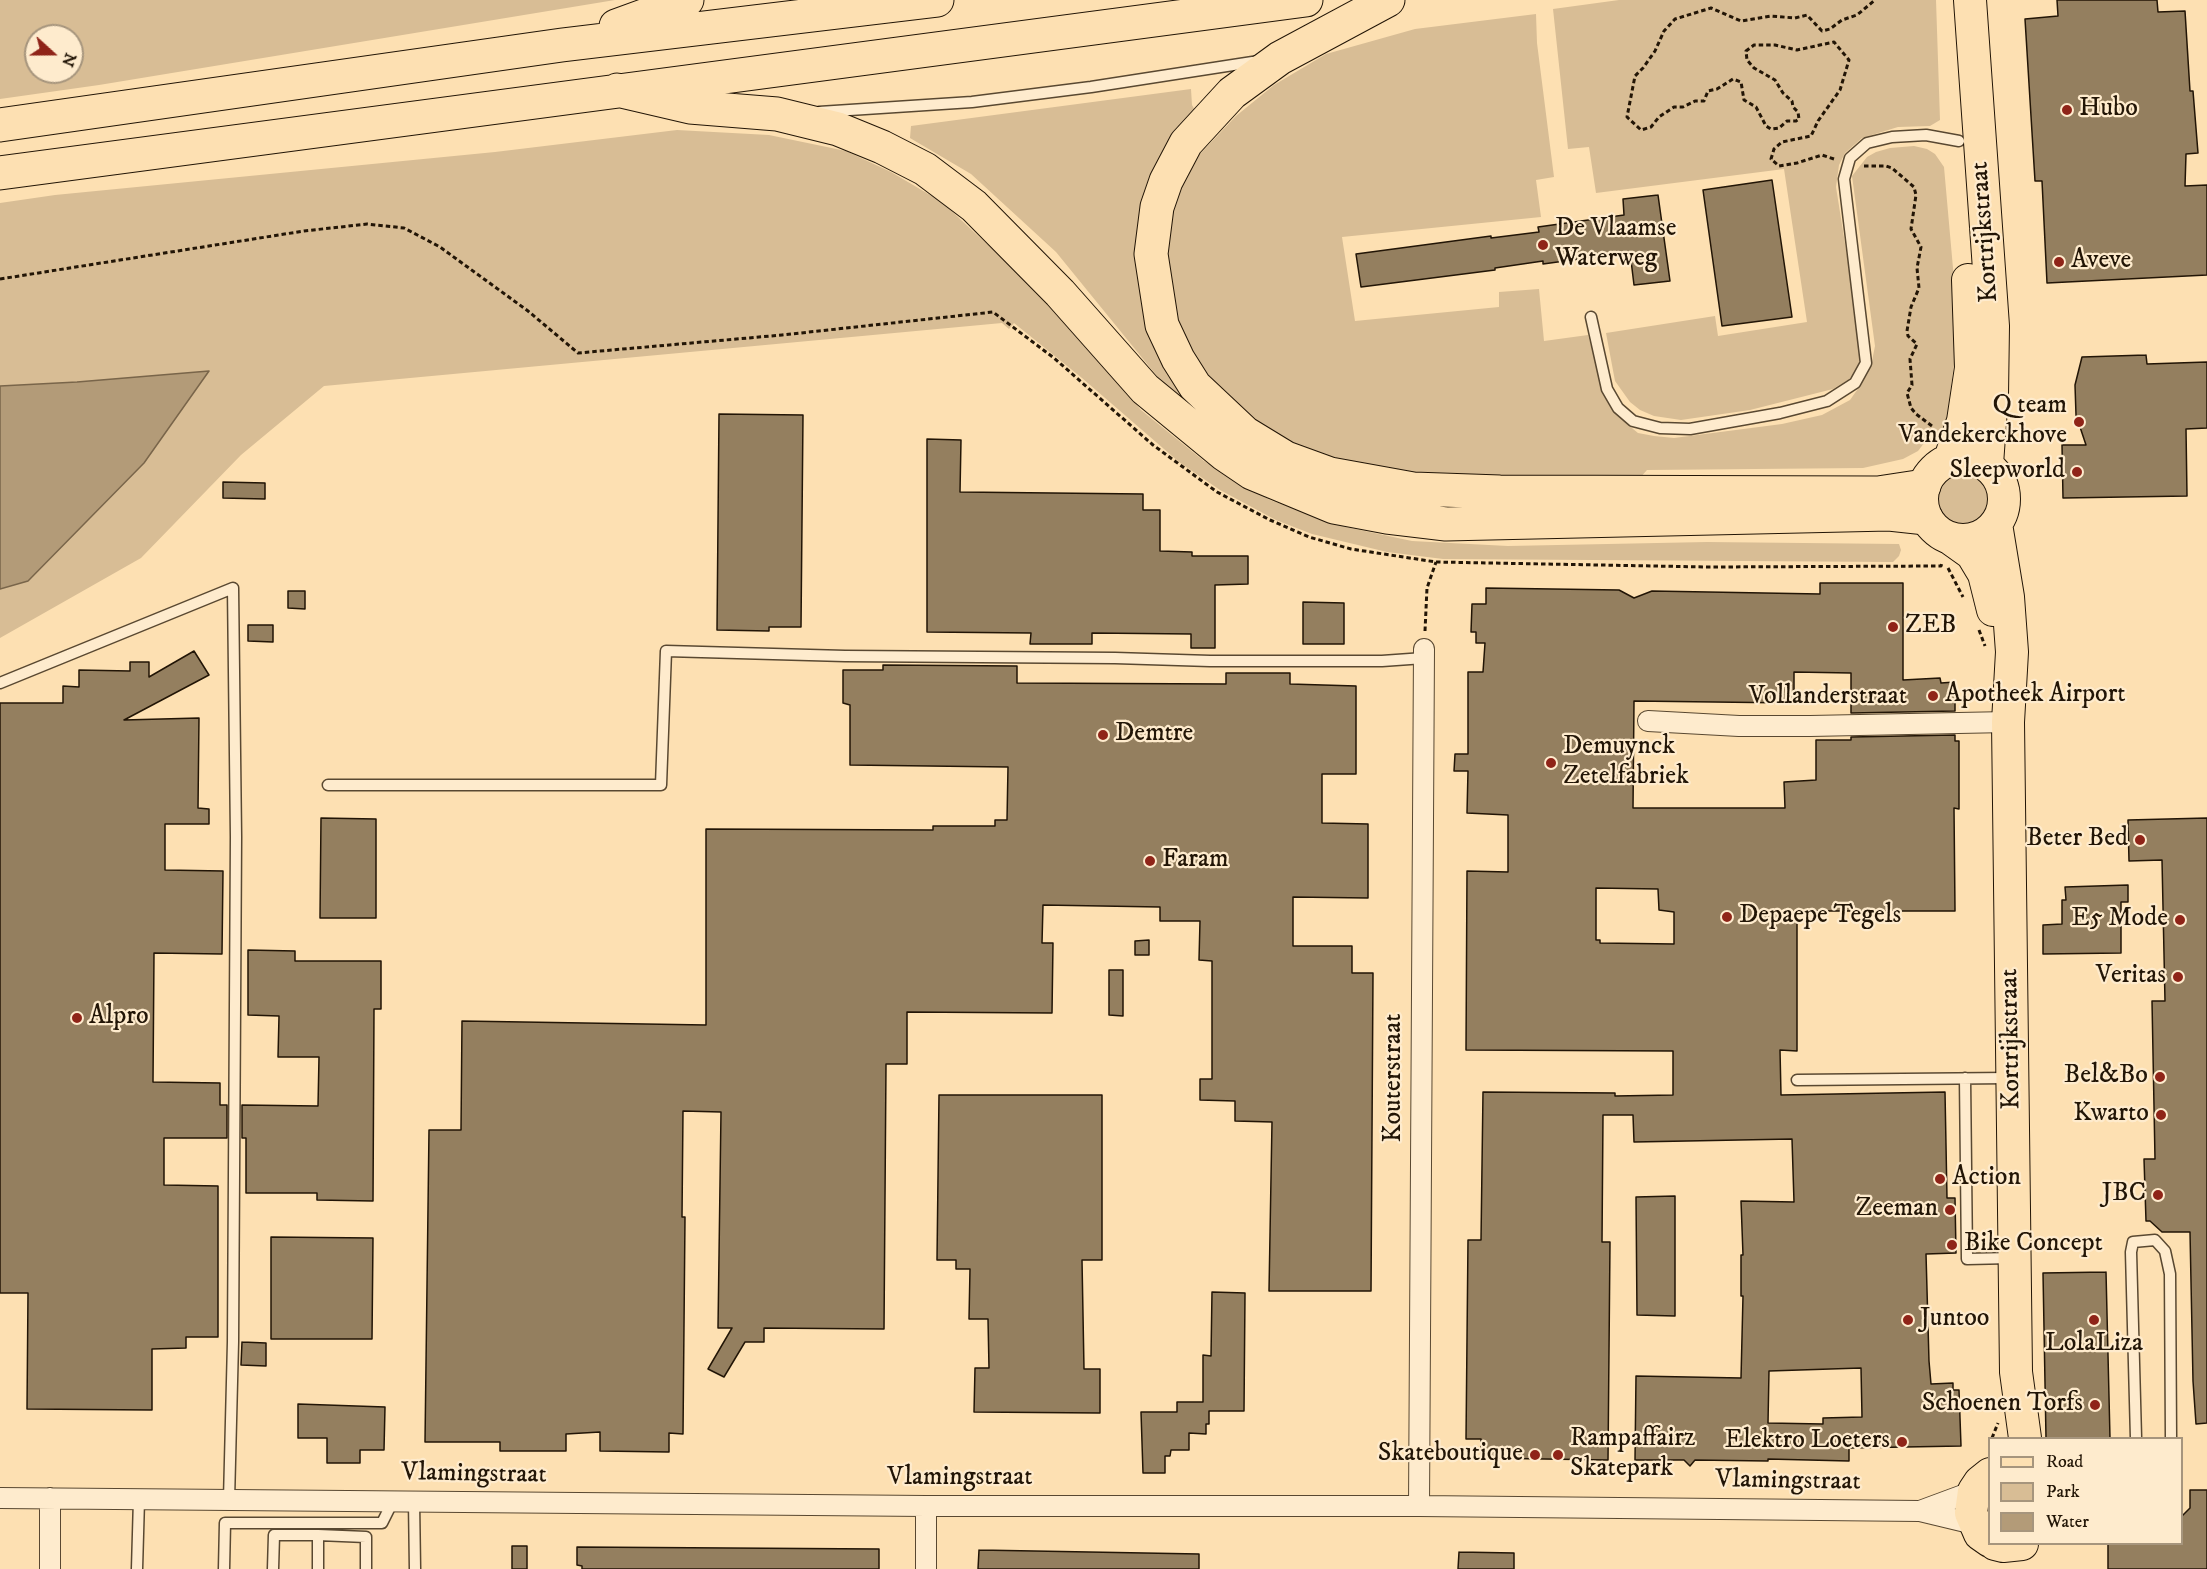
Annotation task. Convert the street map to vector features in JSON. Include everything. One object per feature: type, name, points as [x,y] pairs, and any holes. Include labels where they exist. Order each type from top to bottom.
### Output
[{"type":"highway","points":[[562,45],[687,0]]},
{"type":"highway","points":[[0,125],[562,45],[937,0]]},
{"type":"highway","points":[[0,173],[1306,0]]},
{"type":"highway","points":[[1388,0],[1280,58],[1232,93],[1186,143],[1166,181],[1157,207],[1151,254],[1162,325],[1178,359],[1195,386],[1245,433],[1286,459],[1330,474],[1413,489],[1500,492],[1878,493],[1924,486]]},
{"type":"highway","points":[[617,90],[690,107],[777,114],[838,129],[882,147],[925,169],[974,206],[1060,293],[1145,389],[1224,454],[1252,473],[1334,507],[1387,517],[1446,524],[1889,514],[1926,518]]},
{"type":"main road","name":"Kortrijkstraat","points":[[1949,0],[1970,309],[1971,368],[1963,421],[1950,459]]},
{"type":"main road","name":"Kortrijkstraat","points":[[1970,0],[1993,326],[1992,395],[1987,464]]},
{"type":"main road","points":[[1968,458],[1987,464],[2000,477],[2004,491],[2004,508],[1996,524],[1984,535],[1968,540],[1951,539],[1937,531],[1926,518],[1922,502],[1924,486],[1934,470],[1950,459],[1968,458]]},
{"type":"main road","name":"Kortrijkstraat","points":[[1996,524],[2009,602],[2012,652],[2008,715],[2016,1372],[2025,1437]]},
{"type":"main road","name":"Kortrijkstraat","points":[[1951,539],[1972,554],[1984,574],[2001,651],[2008,715]]},
{"type":"main road","name":"Kortrijkstraat","points":[[2003,1437],[2016,1372]]},
{"type":"main road","points":[[1982,1483],[1971,1499],[1971,1513],[1988,1537]]},
{"type":"main road","points":[[1992,1545],[2004,1569]]},
{"type":"main road","points":[[2027,1569],[2032,1545]]},
{"type":"street","name":"Kouterstraat","points":[[1419,1506],[1424,654]]},
{"type":"street","name":"Vollanderstraat","points":[[1648,721],[1739,726],[1810,726],[2008,715]]},
{"type":"street","name":"Vlamingstraat","points":[[1920,1511],[1982,1483]]},
{"type":"street","name":"Vlamingstraat","points":[[0,1497],[926,1506],[1419,1506],[1920,1511],[1988,1538]]},
{"type":"street","points":[[50,1498],[50,1569]]},
{"type":"street","points":[[926,1506],[926,1569]]},
{"type":"lane","points":[[777,114],[972,102],[1091,87],[1280,58]]},
{"type":"lane","points":[[1592,317],[1607,389],[1618,408],[1633,421],[1660,428],[1690,429],[1780,413],[1827,401],[1855,383],[1866,363],[1844,179],[1850,158],[1867,143],[1892,137],[1926,135],[1959,141]]},
{"type":"lane","points":[[0,683],[233,588],[235,966],[233,1342],[229,1500]]},
{"type":"lane","points":[[328,785],[661,785],[666,651],[1210,661],[1382,661],[1424,654]]},
{"type":"lane","points":[[1797,1080],[2012,1077]]},
{"type":"lane","points":[[1965,1078],[1967,1259],[2015,1258]]},
{"type":"lane","points":[[2136,1437],[2131,1252],[2133,1242],[2155,1240],[2165,1251],[2170,1274],[2171,1437]]},
{"type":"lane","points":[[137,1569],[139,1499]]},
{"type":"lane","points":[[224,1569],[225,1523],[382,1523],[393,1501]]},
{"type":"lane","points":[[414,1501],[415,1569]]},
{"type":"lane","points":[[273,1569],[274,1535],[366,1537],[366,1569]]},
{"type":"lane","points":[[318,1535],[318,1569]]},
{"type":"path","points":[[1875,0],[1857,15],[1822,31],[1807,15],[1795,18],[1771,16],[1741,21],[1711,8],[1676,19],[1664,31],[1655,51],[1635,76],[1627,117],[1641,130],[1651,127],[1674,107],[1704,101],[1708,91],[1717,89],[1733,79],[1741,82],[1744,100],[1756,107],[1766,126],[1772,129],[1779,128],[1786,121],[1799,119],[1798,112],[1792,107],[1792,100],[1783,93],[1775,80],[1754,68],[1747,60],[1746,51],[1754,45],[1775,45],[1797,50],[1834,42],[1849,60],[1840,90],[1818,121],[1811,136],[1782,142],[1774,149],[1771,159],[1779,166],[1822,155],[1867,166],[1886,166],[1892,168],[1914,187],[1916,195],[1911,229],[1921,247],[1917,268],[1919,288],[1911,307],[1907,330],[1908,336],[1917,345],[1910,359],[1911,385],[1907,393],[1911,408],[1932,426],[1931,431],[1928,432],[1928,438]]},
{"type":"path","points":[[0,279],[304,231],[367,224],[404,228],[440,248],[528,310],[578,353],[782,335],[993,312]]},
{"type":"path","points":[[1424,654],[1427,588],[1436,562]]},
{"type":"green space","points":[[0,0],[615,0],[99,85],[0,99]]},
{"type":"green space","points":[[1619,0],[1936,0],[1940,120],[1930,126],[1898,127],[1862,138],[1845,153],[1839,165],[1836,187],[1861,356],[1858,370],[1848,380],[1833,389],[1750,410],[1681,420],[1654,416],[1640,410],[1630,402],[1615,381],[1606,333],[1715,316],[1718,336],[1807,322],[1784,169],[1596,193],[1589,147],[1568,149],[1553,9]]},
{"type":"green space","points":[[1536,14],[1537,43],[1554,177],[1536,180],[1541,217],[1342,237],[1355,321],[1499,307],[1499,292],[1539,289],[1544,341],[1588,335],[1604,393],[1627,424],[1638,433],[1674,438],[1782,424],[1822,415],[1850,400],[1862,383],[1872,361],[1875,346],[1852,176],[1867,157],[1876,152],[1914,146],[1927,149],[1935,154],[1944,167],[1957,313],[1956,349],[1947,417],[1937,441],[1928,438],[1918,451],[1903,459],[1863,468],[1647,470],[1639,479],[1430,480],[1303,453],[1243,418],[1206,380],[1169,304],[1166,258],[1171,214],[1182,184],[1199,155],[1236,116],[1274,85],[1326,54],[1415,29]]},
{"type":"green space","points":[[1191,89],[1192,105],[1197,114],[1144,301],[1247,442],[1503,502],[1443,513],[1327,492],[1174,397],[1056,252],[971,174],[910,138],[911,126]]},
{"type":"green space","points":[[677,130],[769,135],[846,151],[891,172],[942,202],[1039,293],[1141,410],[1204,461],[1270,500],[1346,527],[1412,541],[1508,546],[1707,542],[1899,544],[1901,550],[1899,556],[1893,562],[1443,559],[1387,552],[1312,534],[1276,520],[1220,490],[1179,462],[1014,323],[1009,329],[1002,323],[324,386],[241,455],[141,558],[0,638],[0,589],[28,581],[144,463],[208,372],[0,386],[0,203],[55,195],[495,152]]},
{"type":"green space","points":[[1963,473],[1973,475],[1981,481],[1987,489],[1989,499],[1987,509],[1981,517],[1973,523],[1963,525],[1953,523],[1945,517],[1939,509],[1937,499],[1939,489],[1945,481],[1953,475]]},
{"type":"water","points":[[209,371],[144,463],[28,581],[0,589],[0,386]]},
{"type":"building","points":[[2057,0],[2157,0],[2158,12],[2185,11],[2190,91],[2193,91],[2198,153],[2186,154],[2185,186],[2207,185],[2207,275],[2047,283],[2042,181],[2035,181],[2025,19],[2058,16]]},
{"type":"building","points":[[1772,180],[1792,317],[1722,326],[1703,190]]},
{"type":"building","name":"De Vlaamse Waterweg","points":[[1658,195],[1670,281],[1634,285],[1630,252],[1543,264],[1543,261],[1495,268],[1495,270],[1361,287],[1356,254],[1539,232],[1538,227],[1624,215],[1623,199]]},
{"type":"building","points":[[2146,355],[2147,364],[2207,362],[2207,428],[2186,429],[2187,496],[2063,498],[2062,445],[2086,445],[2076,415],[2075,385],[2082,357]]},
{"type":"building","points":[[719,414],[803,415],[801,627],[769,627],[769,631],[717,630]]},
{"type":"building","points":[[927,439],[961,440],[960,492],[1143,494],[1143,510],[1160,510],[1160,551],[1192,552],[1192,556],[1248,556],[1248,584],[1215,585],[1215,648],[1191,648],[1191,634],[1092,633],[1092,644],[1030,644],[1031,633],[927,632]]},
{"type":"building","points":[[223,482],[265,483],[265,499],[223,498]]},
{"type":"building","points":[[1820,583],[1903,583],[1903,680],[1940,678],[1941,683],[1955,682],[1955,711],[1851,713],[1851,673],[1794,672],[1794,703],[1634,701],[1633,808],[1785,808],[1784,782],[1816,780],[1816,740],[1955,735],[1955,741],[1959,741],[1959,809],[1954,808],[1955,911],[1797,911],[1797,1051],[1780,1050],[1781,1095],[1945,1092],[1947,1198],[1955,1198],[1956,1253],[1926,1254],[1929,1361],[1931,1384],[1953,1383],[1953,1390],[1959,1390],[1961,1446],[1849,1448],[1849,1461],[1695,1460],[1690,1466],[1684,1460],[1635,1460],[1636,1376],[1741,1378],[1743,1296],[1741,1296],[1741,1255],[1743,1255],[1741,1201],[1794,1202],[1792,1139],[1634,1142],[1633,1115],[1603,1115],[1602,1242],[1610,1242],[1608,1460],[1481,1458],[1481,1439],[1466,1439],[1468,1240],[1481,1240],[1483,1092],[1615,1093],[1615,1096],[1673,1095],[1673,1051],[1466,1050],[1467,871],[1508,872],[1508,815],[1467,813],[1468,771],[1454,771],[1455,754],[1468,754],[1468,672],[1483,672],[1485,643],[1476,643],[1476,632],[1471,632],[1472,604],[1486,604],[1486,588],[1619,590],[1634,598],[1652,591],[1820,594]],"holes":[[[1596,888],[1658,889],[1659,910],[1674,912],[1674,944],[1600,943],[1600,940],[1596,940]],[[1861,1368],[1862,1417],[1823,1418],[1823,1424],[1768,1423],[1769,1371]]]},
{"type":"building","points":[[288,591],[305,591],[305,609],[288,608]]},
{"type":"building","points":[[1303,602],[1344,603],[1344,644],[1303,644]]},
{"type":"building","points":[[248,625],[273,625],[273,642],[248,641]]},
{"type":"building","name":"Alpro","points":[[194,651],[209,675],[124,720],[199,718],[198,808],[209,809],[209,824],[165,824],[165,870],[223,871],[222,954],[154,953],[153,1082],[220,1083],[220,1105],[227,1105],[227,1138],[164,1138],[164,1185],[218,1186],[218,1337],[186,1337],[186,1348],[152,1349],[152,1410],[27,1409],[28,1293],[0,1293],[0,703],[63,703],[63,686],[79,687],[79,670],[130,671],[130,662],[149,662],[149,677]]},
{"type":"building","points":[[883,665],[1017,666],[1017,683],[1226,684],[1226,673],[1290,673],[1290,684],[1356,686],[1356,774],[1322,774],[1322,823],[1368,824],[1368,898],[1293,897],[1293,946],[1352,946],[1352,973],[1373,973],[1371,1291],[1269,1291],[1272,1122],[1235,1121],[1235,1101],[1200,1100],[1200,1079],[1212,1079],[1212,961],[1199,960],[1200,921],[1160,921],[1160,907],[1043,905],[1042,943],[1053,943],[1052,1013],[907,1012],[907,1064],[886,1064],[884,1329],[764,1328],[764,1342],[745,1342],[724,1377],[708,1369],[732,1328],[718,1328],[721,1112],[683,1111],[682,1217],[685,1217],[683,1434],[669,1433],[669,1452],[600,1451],[600,1432],[566,1434],[566,1451],[500,1451],[500,1442],[425,1442],[429,1130],[461,1130],[462,1021],[706,1025],[706,829],[933,830],[933,826],[995,826],[995,820],[1007,820],[1008,767],[850,765],[850,705],[843,703],[843,670],[883,670]]},
{"type":"building","points":[[321,818],[376,819],[376,918],[320,918]]},
{"type":"building","points":[[2207,818],[2207,1423],[2196,1424],[2190,1232],[2162,1232],[2150,1221],[2146,1221],[2144,1159],[2155,1159],[2152,1001],[2165,1001],[2162,860],[2129,861],[2128,820]]},
{"type":"building","points":[[2128,885],[2128,902],[2121,902],[2121,953],[2043,954],[2043,925],[2062,924],[2062,900],[2066,900],[2065,887]]},
{"type":"building","points":[[1149,940],[1149,955],[1135,955],[1135,941]]},
{"type":"building","points":[[248,950],[295,951],[295,961],[381,961],[381,1009],[374,1009],[373,1201],[317,1200],[317,1193],[246,1193],[246,1138],[242,1138],[242,1105],[318,1106],[319,1057],[278,1057],[279,1016],[248,1015]]},
{"type":"building","points":[[1109,970],[1123,970],[1123,1016],[1109,1015]]},
{"type":"building","points":[[939,1095],[1102,1095],[1102,1260],[1082,1260],[1084,1369],[1100,1369],[1100,1413],[974,1412],[975,1368],[989,1368],[988,1319],[969,1319],[970,1269],[956,1269],[956,1260],[937,1260]]},
{"type":"building","points":[[1675,1196],[1675,1316],[1637,1315],[1636,1197]]},
{"type":"building","points":[[271,1237],[373,1238],[372,1339],[271,1339]]},
{"type":"building","points":[[2106,1272],[2110,1437],[2046,1437],[2043,1273]]},
{"type":"building","points":[[1212,1292],[1245,1293],[1244,1411],[1209,1411],[1206,1434],[1189,1433],[1189,1450],[1171,1450],[1170,1456],[1165,1456],[1165,1473],[1143,1473],[1141,1412],[1177,1412],[1177,1402],[1203,1402],[1203,1355],[1211,1356]]},
{"type":"building","points":[[242,1342],[266,1343],[266,1366],[241,1365]]},
{"type":"building","points":[[298,1404],[385,1407],[384,1450],[360,1450],[360,1463],[327,1463],[327,1438],[298,1438]]},
{"type":"building","points":[[2190,1490],[2207,1490],[2207,1569],[2108,1569],[2108,1545],[2183,1545],[2183,1515],[2190,1508]]},
{"type":"building","points":[[512,1546],[527,1546],[527,1569],[512,1569]]},
{"type":"building","points":[[577,1547],[879,1549],[879,1569],[582,1569],[582,1566],[577,1565]]},
{"type":"building","points":[[979,1550],[1199,1554],[1199,1569],[978,1569]]},
{"type":"building","points":[[1459,1552],[1514,1553],[1514,1569],[1458,1569]]},
{"type":"place","name":"Hubo","points":[[2067,110]]},
{"type":"place","name":"De Vlaamse Waterweg","points":[[1543,245]]},
{"type":"place","name":"Aveve","points":[[2059,262]]},
{"type":"place","name":"Q team Vandekerckhove","points":[[2079,422]]},
{"type":"place","name":"Sleepworld","points":[[2077,472]]},
{"type":"place","name":"ZEB","points":[[1893,627]]},
{"type":"place","name":"Apotheek Airport","points":[[1933,696]]},
{"type":"place","name":"Demtre","points":[[1103,735]]},
{"type":"place","name":"Demuynck Zetelfabriek","points":[[1551,763]]},
{"type":"place","name":"Beter Bed","points":[[2140,840]]},
{"type":"place","name":"Faram","points":[[1150,861]]},
{"type":"place","name":"Depaepe Tegels","points":[[1727,917]]},
{"type":"place","name":"E5 Mode","points":[[2180,920]]},
{"type":"place","name":"Veritas","points":[[2178,977]]},
{"type":"place","name":"Alpro","points":[[77,1018]]},
{"type":"place","name":"Bel&Bo","points":[[2160,1077]]},
{"type":"place","name":"Kwarto","points":[[2161,1115]]},
{"type":"place","name":"Action","points":[[1940,1179]]},
{"type":"place","name":"JBC","points":[[2158,1195]]},
{"type":"place","name":"Zeeman","points":[[1950,1210]]},
{"type":"place","name":"Bike Concept","points":[[1952,1245]]},
{"type":"place","name":"Juntoo","points":[[1908,1320]]},
{"type":"place","name":"LolaLiza","points":[[2094,1320]]},
{"type":"place","name":"Schoenen Torfs","points":[[2095,1405]]},
{"type":"place","name":"Elektro Loeters","points":[[1902,1442]]},
{"type":"place","name":"Skateboutique","points":[[1535,1455]]},
{"type":"place","name":"Rampaffairz Skatepark","points":[[1558,1455]]}]
